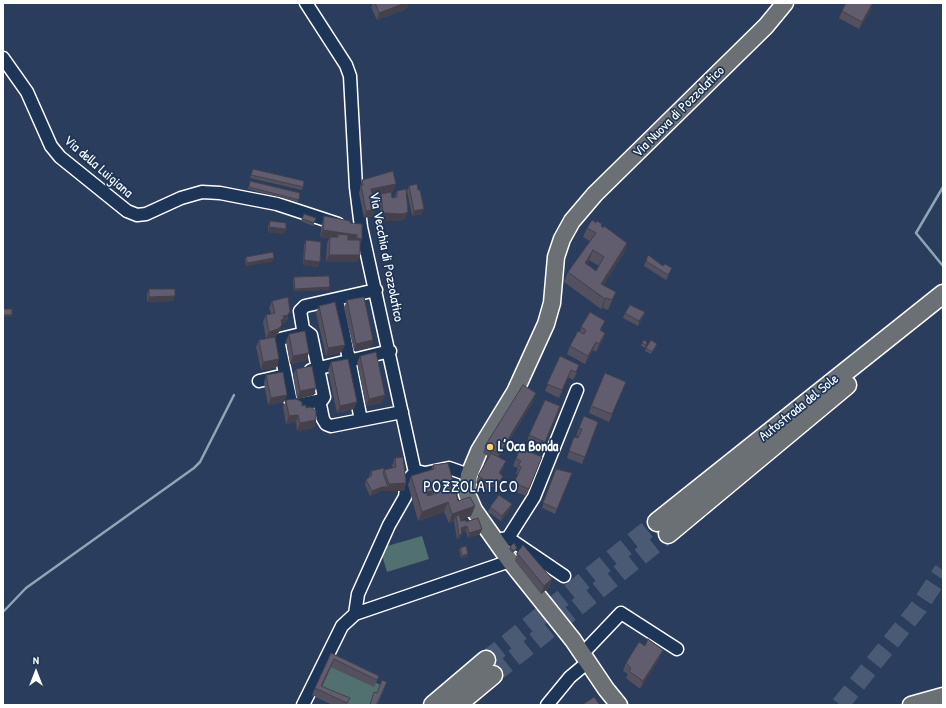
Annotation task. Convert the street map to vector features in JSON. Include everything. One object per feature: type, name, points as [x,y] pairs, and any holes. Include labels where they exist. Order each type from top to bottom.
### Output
[{"type":"highway","name":"Autostrada del Sole","points":[[943,294],[662,528],[835,396],[943,302]]},
{"type":"highway","points":[[433,705],[490,668],[458,705]]},
{"type":"main road","name":"Via Nuova di Pozzolatico","points":[[619,705],[585,658],[510,561],[503,540],[470,501],[467,494],[469,475],[479,451],[515,392],[546,324],[552,303],[556,257],[562,240],[572,221],[595,194],[766,26],[785,3]]},
{"type":"main road","points":[[911,705],[943,696]]},
{"type":"street","name":"Via Vecchia di Pozzolatico","points":[[306,3],[346,65],[350,76],[356,187],[361,227],[390,351],[412,464],[416,472]]},
{"type":"street","name":"Via della Luigiana","points":[[3,58],[27,92],[51,146],[60,157],[127,211],[137,214],[146,214],[192,194],[202,192],[220,193],[277,204],[339,224],[361,227]]},
{"type":"street","points":[[303,329],[311,335],[324,397],[319,400],[293,404],[290,402],[286,374],[279,345],[280,339],[301,334],[303,329],[300,311],[305,306],[376,290]]},
{"type":"street","points":[[337,299],[361,420]]},
{"type":"street","points":[[259,381],[390,351]]},
{"type":"street","points":[[564,576],[503,540],[534,498],[578,390]]},
{"type":"street","points":[[319,400],[323,419],[326,424],[330,426],[402,412]]},
{"type":"street","points":[[355,614],[358,594],[389,525],[405,497],[406,482],[416,472],[425,473],[449,468],[469,475]]},
{"type":"street","points":[[304,705],[342,626],[355,614],[510,561]]},
{"type":"street","points":[[547,705],[621,613],[677,649]]},
{"type":"green space","points":[[422,536],[429,559],[387,572],[380,548]]},
{"type":"green space","points":[[329,661],[385,687],[377,705],[333,705],[312,695]]},
{"type":"building","points":[[375,3],[405,3],[379,13]]},
{"type":"building","points":[[846,3],[872,4],[862,22],[842,11]]},
{"type":"building","points":[[253,169],[304,181],[303,187],[251,175]]},
{"type":"building","points":[[393,171],[396,184],[371,189],[376,209],[366,211],[361,185],[363,185],[362,180]]},
{"type":"building","points":[[250,181],[300,193],[299,200],[249,187]]},
{"type":"building","points":[[417,184],[418,190],[420,190],[424,209],[414,211],[409,186]]},
{"type":"building","points":[[406,189],[408,212],[403,214],[383,213],[381,194],[391,192],[392,198],[397,197],[397,191]]},
{"type":"building","points":[[304,214],[316,218],[314,223],[302,219]]},
{"type":"building","points":[[324,216],[350,221],[350,223],[362,224],[362,239],[357,238],[357,235],[323,230]]},
{"type":"building","points":[[592,220],[596,223],[597,221],[602,224],[601,226],[603,228],[604,226],[627,243],[601,284],[616,292],[612,300],[605,299],[568,272],[596,233],[587,228]],"holes":[[[593,250],[604,257],[596,271],[585,263]]]},
{"type":"building","points":[[270,221],[286,223],[286,229],[269,227]]},
{"type":"building","points":[[338,234],[348,235],[348,240],[360,240],[360,255],[329,255],[330,237],[338,237]]},
{"type":"building","points":[[306,240],[321,242],[320,262],[304,260]]},
{"type":"building","points":[[273,252],[274,258],[247,263],[246,257]]},
{"type":"building","points":[[648,255],[663,266],[665,264],[672,268],[668,275],[646,261]]},
{"type":"building","points":[[329,276],[330,287],[295,289],[294,277]]},
{"type":"building","points":[[149,289],[175,289],[175,296],[149,297]]},
{"type":"building","points":[[288,297],[290,311],[288,315],[283,316],[284,319],[281,320],[282,325],[278,329],[269,332],[266,315],[275,313],[272,301]]},
{"type":"building","points":[[364,297],[373,340],[356,344],[347,300]]},
{"type":"building","points":[[335,302],[345,345],[328,348],[319,306]]},
{"type":"building","points":[[630,305],[645,312],[639,321],[625,313]]},
{"type":"building","points":[[3,309],[12,309],[12,315],[3,315]]},
{"type":"building","points":[[590,312],[605,321],[600,330],[605,333],[599,344],[596,342],[588,356],[570,346],[578,331],[584,334],[586,330],[581,327]]},
{"type":"building","points":[[305,331],[309,353],[293,356],[289,334]]},
{"type":"building","points":[[275,337],[279,359],[263,362],[259,340]]},
{"type":"building","points":[[644,340],[647,342],[646,345],[642,343]]},
{"type":"building","points":[[651,340],[657,344],[652,352],[646,348]]},
{"type":"building","points":[[376,352],[385,395],[369,399],[360,356]]},
{"type":"building","points":[[560,356],[579,365],[576,372],[571,370],[562,390],[547,384]]},
{"type":"building","points":[[348,359],[357,402],[340,406],[331,362]]},
{"type":"building","points":[[312,366],[316,388],[300,391],[296,369]]},
{"type":"building","points":[[283,372],[287,395],[271,398],[266,375]]},
{"type":"building","points":[[605,373],[626,382],[612,414],[591,406]]},
{"type":"building","points":[[523,385],[536,393],[499,454],[485,446]]},
{"type":"building","points":[[296,399],[302,402],[302,406],[306,405],[306,408],[310,407],[316,410],[316,420],[300,423],[298,415],[289,416],[286,400]]},
{"type":"building","points":[[545,400],[560,406],[545,442],[529,435]]},
{"type":"building","points":[[584,416],[598,422],[585,457],[569,451],[574,437],[578,438],[582,429],[579,428]]},
{"type":"building","points":[[520,448],[542,457],[529,489],[514,483],[521,467],[518,466],[521,461],[516,459]]},
{"type":"building","points":[[491,453],[506,461],[499,473],[503,476],[500,481],[496,479],[493,484],[478,476]]},
{"type":"building","points":[[403,457],[406,483],[389,484],[384,470],[396,467],[395,458]]},
{"type":"building","points":[[448,463],[458,501],[470,497],[475,506],[452,514],[448,502],[422,512],[411,476],[434,469],[433,465]],"holes":[[[443,482],[444,489],[437,490],[435,483]],[[433,491],[434,494],[428,496],[426,492]]]},
{"type":"building","points":[[384,468],[383,473],[388,487],[382,487],[372,491],[366,480],[372,475],[371,471]]},
{"type":"building","points":[[556,469],[572,473],[557,509],[543,503]]},
{"type":"building","points":[[499,495],[512,504],[502,516],[490,507]]},
{"type":"building","points":[[459,515],[461,521],[466,520],[466,522],[478,518],[482,529],[469,533],[467,526],[461,528],[462,534],[459,535],[456,516]]},
{"type":"building","points":[[514,543],[517,548],[513,551],[510,547]]},
{"type":"building","points":[[523,545],[552,579],[544,586],[517,553]]},
{"type":"building","points":[[466,546],[468,554],[462,556],[460,548]]},
{"type":"building","points":[[648,639],[663,650],[643,681],[629,671],[631,668],[626,663],[639,642],[645,646]]},
{"type":"building","points":[[331,653],[379,676],[377,680],[334,659],[321,686],[350,698],[347,703],[315,688]]},
{"type":"building","points":[[382,680],[387,682],[376,705],[370,705],[374,692],[377,693]]},
{"type":"building","points":[[594,697],[600,705],[582,705]]},
{"type":"waterway","points":[[943,187],[916,233],[943,266]]},
{"type":"waterway","points":[[3,612],[26,588],[194,468],[200,462],[234,395]]},
{"type":"tunnel","points":[[486,660],[657,522]]},
{"type":"tunnel","points":[[493,675],[668,534]]},
{"type":"tunnel","points":[[840,705],[919,607],[943,570]]},
{"type":"place","name":"L’Oca Bonda","points":[[490,447]]},
{"type":"district","name":"POZZOLATICO","points":[[471,488]]}]
